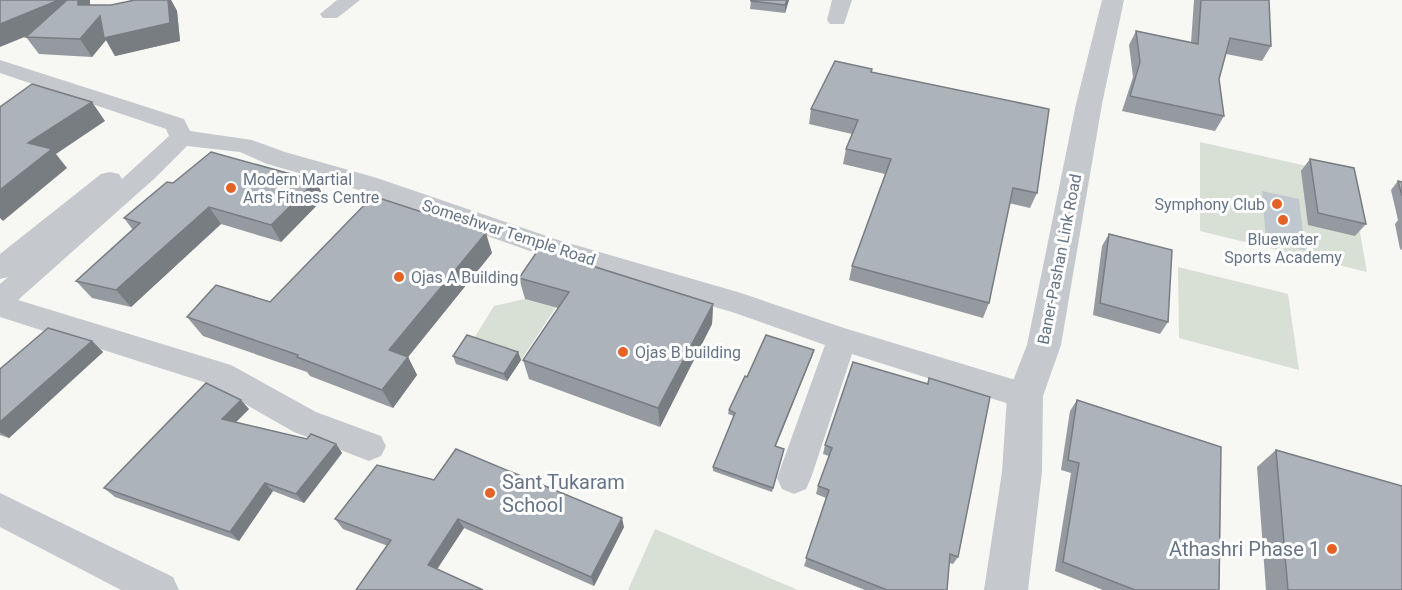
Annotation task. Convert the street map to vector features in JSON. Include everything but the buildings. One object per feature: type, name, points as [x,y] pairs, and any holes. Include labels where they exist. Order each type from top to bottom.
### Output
[{"type":"street","points":[[330,14],[350,0]]},
{"type":"street","points":[[837,20],[842,0]]},
{"type":"street","name":"Baner-Pashan Link Road","points":[[1006,590],[1022,472],[1025,396],[1044,345],[1089,104],[1113,0]]},
{"type":"street","points":[[0,66],[176,124],[181,138]]},
{"type":"street","points":[[0,269],[125,167],[181,138]]},
{"type":"street","points":[[0,300],[129,187],[181,138]]},
{"type":"street","name":"Someshwar Temple Road","points":[[181,138],[244,145],[276,158],[368,184],[551,248],[741,304],[842,339],[1025,396]]},
{"type":"street","points":[[0,306],[220,374],[259,398],[306,422],[369,446]]},
{"type":"street","points":[[794,478],[842,339]]},
{"type":"street","points":[[0,509],[160,590]]},
{"type":"shaded area","name":"Symphony Club","points":[[1200,142],[1350,176],[1367,272],[1200,231]]},
{"type":"shaded area","name":"Bluewater Sports Academy","points":[[1262,191],[1299,199],[1305,250],[1266,241]]},
{"type":"shaded area","points":[[1178,267],[1288,294],[1299,370],[1179,338]]},
{"type":"shaded area","points":[[525,299],[556,307],[521,360],[471,343],[494,306]]},
{"type":"shaded area","points":[[655,529],[798,590],[628,590]]},
{"type":"place","name":"Modern Martial Arts Fitness Centre","points":[[231,188]]},
{"type":"place","name":"Symphony Club","points":[[1277,204]]},
{"type":"place","name":"Bluewater Sports Academy","points":[[1283,220]]},
{"type":"place","name":"Ojas A Building","points":[[399,277]]},
{"type":"place","name":"Ojas B building","points":[[623,352]]},
{"type":"place","name":"Sant Tukaram School","points":[[490,493]]},
{"type":"place","name":"Athashri Phase 1","points":[[1332,549]]}]
